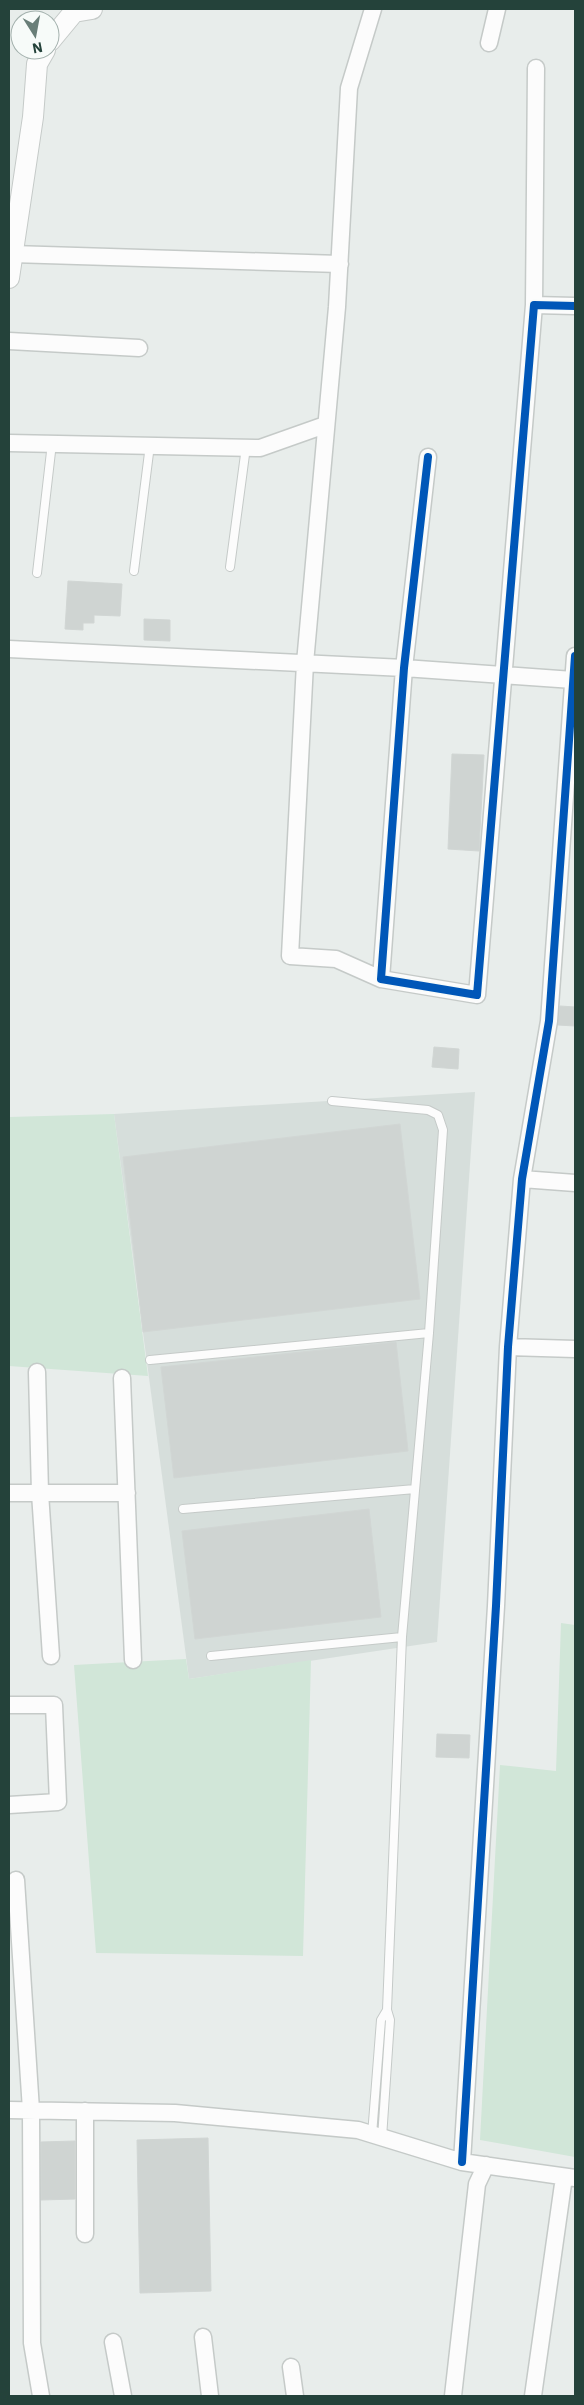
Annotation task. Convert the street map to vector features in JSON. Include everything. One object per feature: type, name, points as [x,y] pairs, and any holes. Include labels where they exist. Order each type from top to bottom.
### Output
[{"type":"street","points":[[373,9],[349,88],[340,264],[305,663],[290,956],[336,959],[381,980],[477,995],[534,305],[536,68]]},
{"type":"street","points":[[489,43],[497,9]]},
{"type":"street","points":[[60,30],[78,10]]},
{"type":"street","points":[[9,278],[32,117],[37,64],[39,60]]},
{"type":"street","points":[[12,254],[340,264]]},
{"type":"street","points":[[534,305],[575,306]]},
{"type":"street","points":[[9,341],[139,348]]},
{"type":"street","points":[[9,443],[260,448],[325,425]]},
{"type":"street","points":[[381,980],[404,668],[428,457]]},
{"type":"street","points":[[9,649],[404,668],[573,680]]},
{"type":"street","points":[[462,2162],[496,1606],[508,1347],[522,1180],[549,1021],[575,656]]},
{"type":"street","points":[[522,1180],[575,1183]]},
{"type":"street","points":[[508,1347],[575,1349]]},
{"type":"street","points":[[36,1372],[40,1493],[51,1656]]},
{"type":"street","points":[[122,1378],[133,1660]]},
{"type":"street","points":[[9,1493],[127,1493]]},
{"type":"street","points":[[9,1705],[54,1705],[58,1802],[9,1805]]},
{"type":"street","points":[[16,1880],[31,2110],[32,2343],[41,2396]]},
{"type":"street","points":[[9,2110],[174,2112],[358,2130],[462,2162],[570,2178],[534,2396]]},
{"type":"street","points":[[85,2111],[85,2234]]},
{"type":"street","points":[[453,2396],[477,2184],[486,2165]]},
{"type":"street","points":[[203,2337],[210,2396]]},
{"type":"street","points":[[113,2342],[123,2396]]},
{"type":"street","points":[[291,2366],[295,2396]]},
{"type":"lane","points":[[37,573],[52,443]]},
{"type":"lane","points":[[134,570],[150,445]]},
{"type":"lane","points":[[230,567],[246,448]]},
{"type":"lane","points":[[332,1101],[428,1110],[438,1115],[441,1122],[443,1140],[429,1332],[402,1638],[387,2010],[390,2020],[377,2136]]},
{"type":"lane","points":[[150,1360],[429,1332]]},
{"type":"lane","points":[[183,1509],[415,1489]]},
{"type":"lane","points":[[211,1656],[402,1638]]},
{"type":"shaded area","points":[[475,1092],[437,1642],[189,1679],[114,1114]]},
{"type":"green space","points":[[114,1114],[148,1376],[9,1366],[9,1117]]},
{"type":"green space","points":[[561,1623],[575,1625],[575,2157],[480,2140],[500,1765],[556,1771]]},
{"type":"green space","points":[[186,1659],[189,1679],[311,1660],[303,1956],[96,1953],[74,1665]]},
{"type":"building","points":[[68,581],[122,584],[120,616],[94,615],[94,623],[83,623],[83,630],[65,629]]},
{"type":"building","points":[[144,619],[170,620],[170,641],[144,640]]},
{"type":"building","points":[[452,754],[484,755],[479,851],[448,849]]},
{"type":"building","points":[[560,1006],[575,1007],[575,1026],[558,1025]]},
{"type":"building","points":[[434,1047],[459,1049],[458,1069],[432,1067]]},
{"type":"building","points":[[400,1124],[420,1299],[143,1332],[123,1157]]},
{"type":"building","points":[[396,1342],[408,1451],[174,1478],[161,1367]]},
{"type":"building","points":[[369,1509],[381,1617],[195,1639],[182,1531]]},
{"type":"building","points":[[437,1734],[470,1735],[469,1758],[436,1757]]},
{"type":"building","points":[[208,2138],[211,2291],[140,2293],[137,2140]]},
{"type":"building","points":[[75,2141],[75,2199],[41,2200],[41,2142]]},
{"type":"cycle path","points":[[428,457],[404,668],[381,979],[477,995],[534,305],[575,306]]},
{"type":"cycle path","points":[[462,2162],[496,1606],[508,1347],[522,1179],[549,1021],[575,656]]}]
